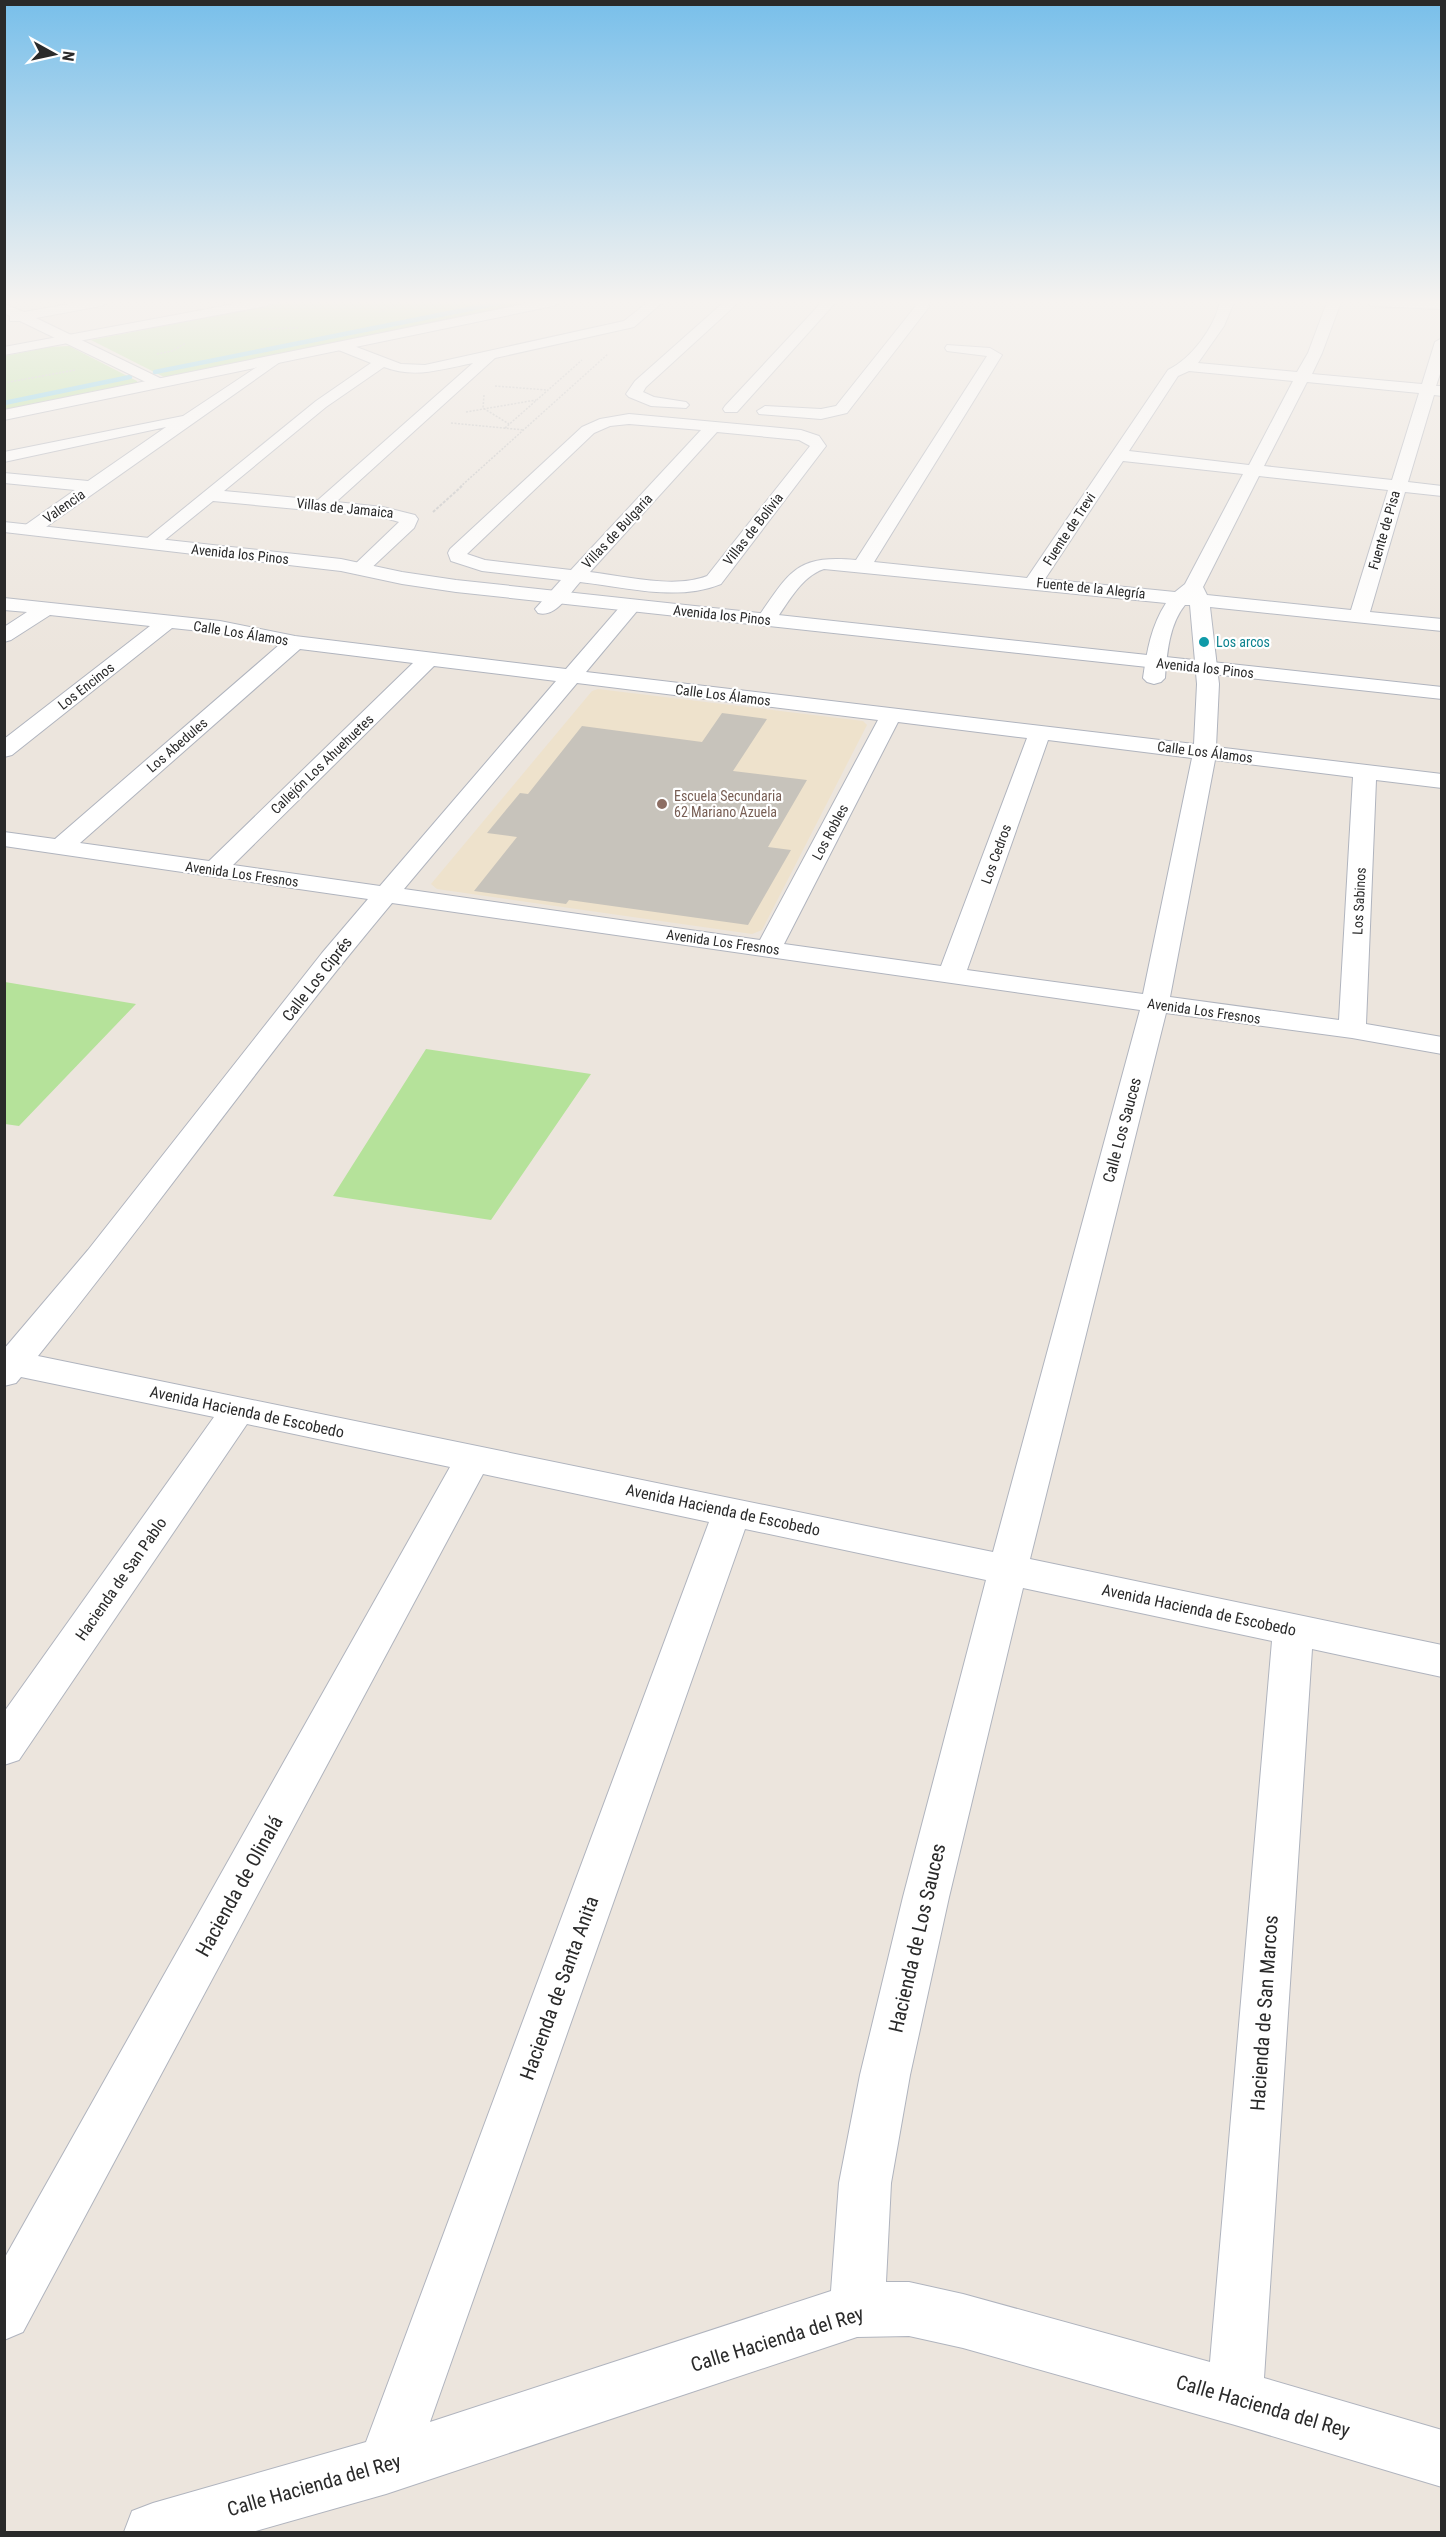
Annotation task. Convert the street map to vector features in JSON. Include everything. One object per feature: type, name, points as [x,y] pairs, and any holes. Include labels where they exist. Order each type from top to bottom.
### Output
[{"type":"street","points":[[4,457],[176,420]]},
{"type":"street","name":"Valencia","points":[[30,530],[187,420]]},
{"type":"street","points":[[131,559],[301,420]]},
{"type":"street","name":"Villas de Bolivia","points":[[622,420],[588,430],[458,553],[458,557],[463,561],[482,565],[575,576],[682,587],[705,584],[714,580],[818,446],[813,440],[801,435],[644,420]]},
{"type":"street","points":[[862,566],[954,420]]},
{"type":"street","name":"Fuente de Trevi","points":[[1034,582],[1140,420]]},
{"type":"street","points":[[1155,670],[1158,641],[1190,595],[1278,420]]},
{"type":"street","name":"Fuente de Pisa","points":[[1359,616],[1396,487],[1422,420]]},
{"type":"street","points":[[323,505],[424,421]]},
{"type":"street","name":"Villas de Bulgaria","points":[[550,603],[713,427]]},
{"type":"street","points":[[1117,455],[1442,491]]},
{"type":"street","points":[[4,478],[92,487]]},
{"type":"street","name":"Villas de Jamaica","points":[[209,495],[395,513],[409,519],[408,524],[357,578]]},
{"type":"street","name":"Avenida los Pinos","points":[[4,527],[149,544],[357,578],[550,603],[1208,676],[1442,710]]},
{"type":"street","name":"Avenida los Pinos","points":[[4,546],[280,578]]},
{"type":"street","name":"Fuente de la Alegría","points":[[766,620],[800,576],[810,568],[827,564],[1190,595],[1442,626]]},
{"type":"street","name":"Calle Los Sauces","points":[[1008,1570],[1155,1004],[1205,752],[1208,676],[1190,595]]},
{"type":"street","name":"Calle Los Álamos","points":[[4,604],[255,633],[295,642],[429,659],[1442,781]]},
{"type":"street","points":[[4,636],[45,609]]},
{"type":"street","name":"Avenida los Pinos","points":[[627,611],[766,620],[1155,670]]},
{"type":"street","name":"Calle Los Ciprés","points":[[8,1366],[100,1257],[332,959],[627,611]]},
{"type":"street","name":"Los Encinos","points":[[4,750],[167,622]]},
{"type":"street","name":"Los Abedules","points":[[60,847],[295,642]]},
{"type":"street","name":"Callejón Los Ahuehuetes","points":[[214,870],[429,659]]},
{"type":"street","name":"Avenida los Pinos","points":[[1208,676],[1442,693]]},
{"type":"street","name":"Los Robles","points":[[769,948],[891,715]]},
{"type":"street","name":"Los Cedros","points":[[951,976],[1040,733]]},
{"type":"street","name":"Los Sabinos","points":[[1352,1030],[1365,772]]},
{"type":"street","name":"Avenida Los Fresnos","points":[[4,839],[951,976],[1352,1030],[1442,1046]]},
{"type":"street","name":"Avenida Hacienda de Escobedo","points":[[8,1366],[732,1511],[1442,1661]]},
{"type":"street","name":"Hacienda de San Pablo","points":[[4,1747],[237,1411]]},
{"type":"street","name":"Hacienda de Olinalá","points":[[4,2313],[473,1459]]},
{"type":"street","name":"Hacienda de Santa Anita","points":[[386,2464],[732,1511]]},
{"type":"street","name":"Hacienda de Los Sauces","points":[[857,2310],[865,2183],[885,2075],[926,1897],[1008,1570]]},
{"type":"street","name":"Hacienda de San Marcos","points":[[1235,2397],[1293,1629]]},
{"type":"street","name":"Calle Hacienda del Rey","points":[[153,2532],[386,2464],[857,2310],[909,2309],[963,2321],[1235,2397],[1442,2459]]},
{"type":"path","points":[[503,420],[509,424]]},
{"type":"path","points":[[505,428],[513,420]]},
{"type":"path","points":[[409,519],[433,512],[536,420]]},
{"type":"path","points":[[424,421],[525,430]]},
{"type":"shaded area","name":"Escuela Secundaria 62 Mariano Azuela","points":[[598,689],[863,721],[867,725],[762,930],[752,934],[437,889],[431,884],[592,691]]},
{"type":"green space","points":[[5,982],[136,1004],[19,1126],[5,1124]]},
{"type":"green space","points":[[426,1049],[591,1074],[491,1220],[333,1196]]},
{"type":"building","name":"Escuela Secundaria 62 Mariano Azuela","points":[[722,713],[767,719],[733,771],[807,780],[768,847],[791,850],[748,925],[569,900],[566,904],[474,891],[517,837],[487,833],[520,793],[528,794],[582,726],[702,742]]},
{"type":"place","name":"Los arcos","points":[[1204,642]]},
{"type":"place","name":"Escuela Secundaria 62 Mariano Azuela","points":[[662,804]]}]
